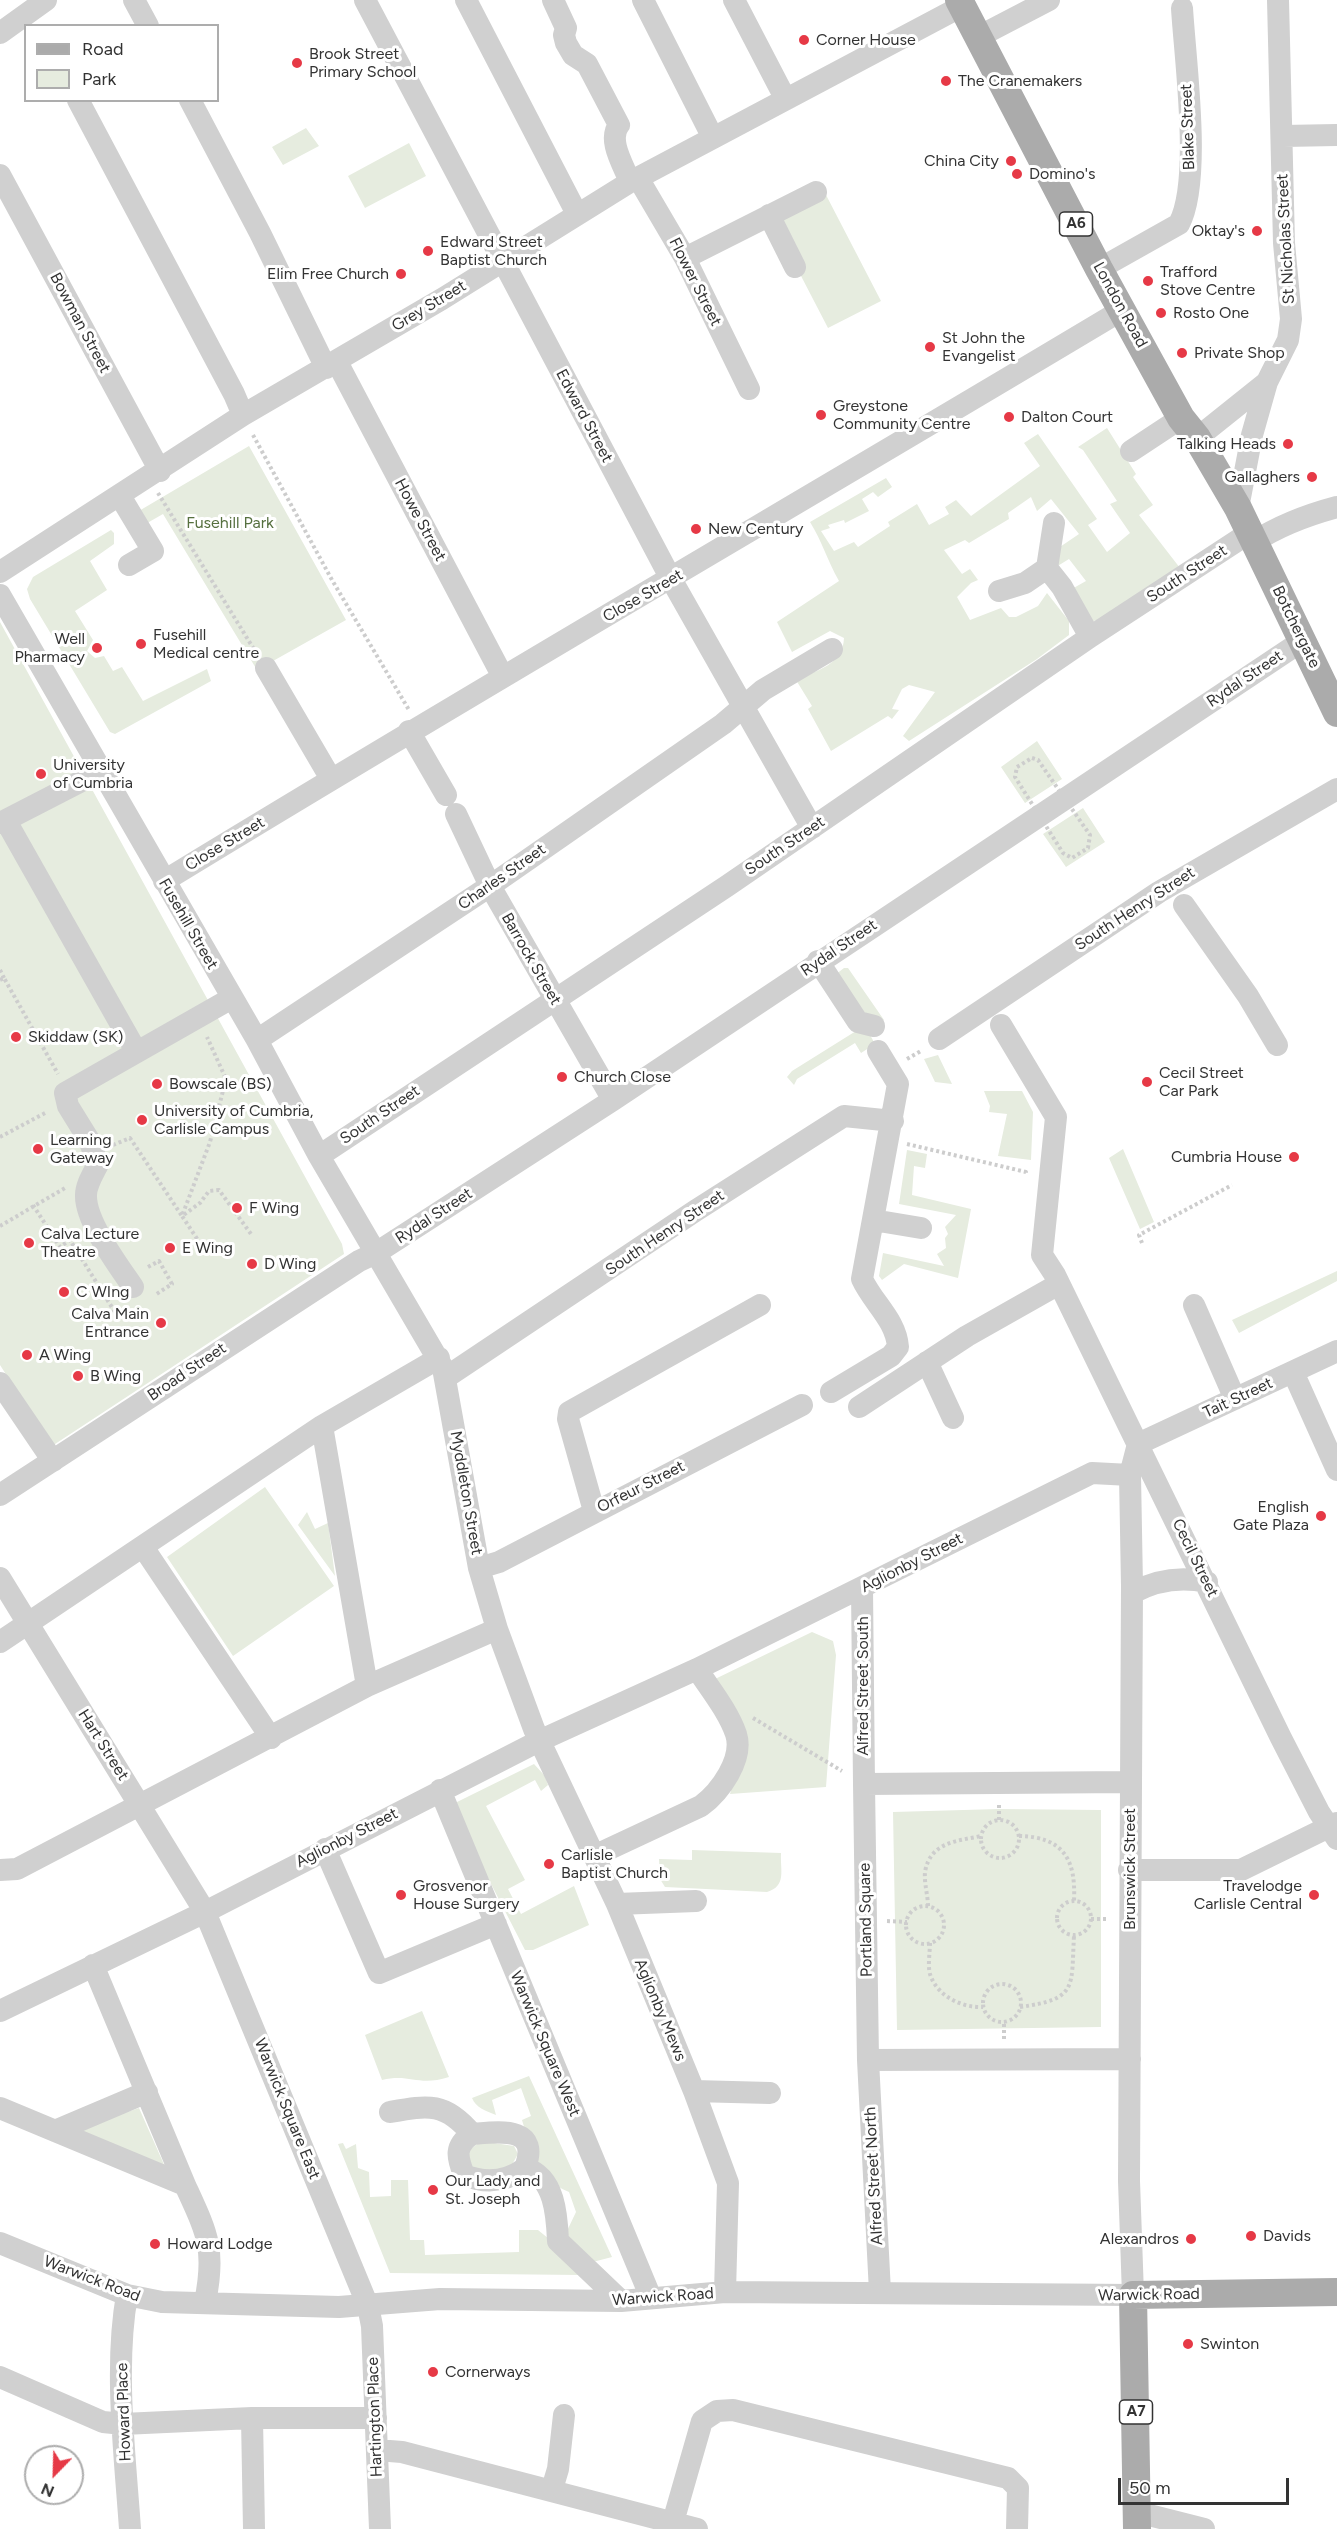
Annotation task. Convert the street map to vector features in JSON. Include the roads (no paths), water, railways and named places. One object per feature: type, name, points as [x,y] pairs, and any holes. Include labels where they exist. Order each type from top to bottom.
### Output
[{"type":"main road","name":"London Road","points":[[961,3],[1099,269],[1189,428],[1238,508],[1252,538]]},
{"type":"main road","name":"Botchergate","points":[[1252,538],[1302,641],[1330,680],[1337,712]]},
{"type":"main road","name":"Warwick Road","points":[[1133,2295],[1337,2292]]},
{"type":"main road","name":"A7","points":[[1133,2295],[1137,2521]]},
{"type":"street","points":[[134,0],[147,24]]},
{"type":"street","name":"Edward Street","points":[[364,0],[671,579],[812,828]]},
{"type":"street","points":[[466,0],[577,214]]},
{"type":"street","name":"Flower Street","points":[[553,0],[566,28],[564,35],[566,43],[573,56],[587,64],[619,125],[616,129],[615,145],[634,180],[685,258],[749,389]]},
{"type":"street","points":[[643,0],[713,138]]},
{"type":"street","points":[[734,0],[785,99]]},
{"type":"street","points":[[978,38],[1049,0]]},
{"type":"street","name":"St Nicholas Street","points":[[1189,428],[1267,382],[1288,340],[1291,319],[1284,243],[1278,0]]},
{"type":"street","name":"Grey Street","points":[[0,572],[243,415],[331,365],[634,180],[961,3]]},
{"type":"street","name":"Blake Street","points":[[1099,269],[1179,224],[1186,212],[1191,164],[1182,8]]},
{"type":"street","points":[[0,33],[39,12]]},
{"type":"street","points":[[79,102],[243,415]]},
{"type":"street","name":"Howe Street","points":[[191,102],[331,365],[503,677]]},
{"type":"street","points":[[1283,136],[1337,135]]},
{"type":"street","name":"Bowman Street","points":[[0,175],[154,474]]},
{"type":"street","points":[[685,258],[816,192]]},
{"type":"street","points":[[769,215],[795,267]]},
{"type":"street","name":"Close Street","points":[[164,881],[414,729],[671,579],[1122,310]]},
{"type":"street","points":[[1238,508],[1252,435],[1267,382]]},
{"type":"street","points":[[1131,451],[1189,428]]},
{"type":"street","points":[[120,496],[153,551],[129,565]]},
{"type":"street","name":"South Street","points":[[319,1156],[812,828],[1090,637],[1252,538],[1299,518],[1337,507]]},
{"type":"street","points":[[1054,523],[1047,568],[1062,587],[1090,637]]},
{"type":"street","points":[[999,591],[1024,583],[1047,568]]},
{"type":"street","name":"Fusehill Street","points":[[0,595],[257,1040],[319,1156],[376,1253]]},
{"type":"street","name":"Rydal Street","points":[[376,1253],[613,1100],[1302,641]]},
{"type":"street","name":"Charles Street","points":[[257,1040],[490,886],[723,724],[763,690],[832,649]]},
{"type":"street","points":[[266,668],[331,779]]},
{"type":"street","name":"Barrock Street","points":[[414,729],[490,886],[613,1100]]},
{"type":"street","points":[[101,771],[3,822],[136,1051]]},
{"type":"street","name":"South Henry Street","points":[[939,1039],[1159,892],[1337,789]]},
{"type":"street","points":[[1184,905],[1248,996],[1277,1045]]},
{"type":"street","points":[[819,961],[858,1022],[874,1026]]},
{"type":"street","points":[[132,1287],[113,1257],[87,1205],[86,1194],[98,1164],[67,1095],[136,1051],[232,998]]},
{"type":"street","name":"Cecil Street","points":[[1001,1025],[1056,1116],[1042,1255],[1057,1279],[1319,1812],[1335,1829]]},
{"type":"street","points":[[831,1392],[891,1356],[898,1347],[897,1332],[868,1292],[862,1279],[898,1084],[884,1061]]},
{"type":"street","name":"South Henry Street","points":[[0,1642],[322,1426],[442,1368],[844,1116],[891,1130]]},
{"type":"street","points":[[873,1220],[921,1228]]},
{"type":"street","name":"Myddleton Street","points":[[376,1253],[442,1368],[479,1568],[497,1629],[539,1741]]},
{"type":"street","name":"Broad Street","points":[[0,1495],[257,1326],[359,1261],[376,1253]]},
{"type":"street","points":[[859,1407],[1057,1279]]},
{"type":"street","points":[[594,1511],[568,1419],[569,1412],[760,1305]]},
{"type":"street","points":[[1194,1305],[1235,1399]]},
{"type":"street","name":"Tait Street","points":[[1138,1444],[1337,1351]]},
{"type":"street","points":[[927,1362],[953,1418]]},
{"type":"street","points":[[1293,1372],[1337,1470]]},
{"type":"street","points":[[0,1383],[53,1461]]},
{"type":"street","name":"Orfeur Street","points":[[479,1568],[499,1562],[802,1405]]},
{"type":"street","points":[[322,1426],[367,1686]]},
{"type":"street","name":"Brunswick Street","points":[[1133,2295],[1129,2181],[1129,1782],[1132,1593],[1130,1475],[1138,1444]]},
{"type":"street","name":"Aglionby Street","points":[[0,2012],[206,1912],[539,1741],[697,1669],[1092,1473],[1130,1475]]},
{"type":"street","points":[[143,1547],[271,1738]]},
{"type":"street","points":[[1132,1593],[1150,1584],[1187,1577],[1207,1581]]},
{"type":"street","name":"Hart Street","points":[[0,1578],[206,1912]]},
{"type":"street","name":"Alfred Street South","points":[[862,1588],[864,1784]]},
{"type":"street","points":[[1,1866],[17,1869],[367,1686],[497,1629]]},
{"type":"street","points":[[594,1856],[681,1816],[713,1797],[731,1767],[737,1749],[736,1735],[714,1694],[697,1669]]},
{"type":"street","name":"Aglionby Mews","points":[[539,1741],[617,1904],[694,2091],[728,2183],[725,2292]]},
{"type":"street","points":[[864,1784],[1129,1782]]},
{"type":"street","name":"Portland Square","points":[[864,1784],[868,2060]]},
{"type":"street","name":"Warwick Square West","points":[[440,1790],[651,2298]]},
{"type":"street","points":[[1129,1870],[1241,1870],[1335,1829]]},
{"type":"street","points":[[325,1849],[379,1973],[496,1924]]},
{"type":"street","points":[[617,1904],[696,1901]]},
{"type":"street","name":"Warwick Square East","points":[[206,1912],[368,2306]]},
{"type":"street","points":[[93,1965],[201,2220],[211,2256],[205,2302]]},
{"type":"street","points":[[868,2060],[1130,2059]]},
{"type":"street","name":"Alfred Street North","points":[[868,2060],[880,2292]]},
{"type":"street","points":[[694,2091],[770,2093]]},
{"type":"street","points":[[56,2131],[147,2092]]},
{"type":"street","points":[[390,2112],[425,2105],[450,2111],[472,2134]]},
{"type":"street","points":[[0,2108],[185,2185]]},
{"type":"street","points":[[511,2132],[519,2136],[527,2145],[529,2157],[525,2168],[514,2176],[495,2181],[478,2181],[464,2175],[457,2157],[460,2145],[472,2134],[511,2132]]},
{"type":"street","points":[[525,2168],[533,2170],[556,2205],[558,2241],[621,2301]]},
{"type":"street","name":"Warwick Road","points":[[0,2243],[127,2295],[148,2301],[368,2306],[440,2299],[621,2301],[725,2292],[1133,2295]]},
{"type":"street","name":"Howard Place","points":[[127,2295],[123,2318],[123,2424],[130,2529]]},
{"type":"street","name":"Hartington Place","points":[[368,2306],[372,2326],[380,2529]]},
{"type":"street","points":[[0,2377],[103,2422],[123,2424],[252,2418],[376,2418]]},
{"type":"street","points":[[673,2522],[702,2421],[717,2411],[733,2410],[1008,2478],[1018,2488],[1017,2529]]},
{"type":"street","points":[[552,2489],[558,2469],[564,2415]]},
{"type":"street","points":[[252,2418],[254,2529]]},
{"type":"street","points":[[377,2450],[402,2452],[552,2489],[697,2529]]},
{"type":"street","points":[[1137,2521],[1204,2529]]},
{"type":"place","name":"Corner House","points":[[804,40]]},
{"type":"place","name":"Brook Street Primary School","points":[[297,63]]},
{"type":"place","name":"The Cranemakers","points":[[946,81]]},
{"type":"place","name":"China City","points":[[1011,161]]},
{"type":"place","name":"Domino's","points":[[1017,174]]},
{"type":"place","name":"Oktay's","points":[[1257,231]]},
{"type":"place","name":"Edward Street Baptist Church","points":[[428,251]]},
{"type":"place","name":"Elim Free Church","points":[[401,274]]},
{"type":"place","name":"Trafford Stove Centre","points":[[1148,281]]},
{"type":"place","name":"Rosto One","points":[[1161,313]]},
{"type":"place","name":"St John the Evangelist","points":[[930,347]]},
{"type":"place","name":"Private Shop","points":[[1182,353]]},
{"type":"place","name":"Greystone Community Centre","points":[[821,415]]},
{"type":"place","name":"Dalton Court","points":[[1009,417]]},
{"type":"place","name":"Talking Heads","points":[[1288,444]]},
{"type":"place","name":"Gallaghers","points":[[1312,477]]},
{"type":"place","name":"New Century","points":[[696,529]]},
{"type":"place","name":"Fusehill Medical centre","points":[[141,644]]},
{"type":"place","name":"Well Pharmacy","points":[[97,648]]},
{"type":"place","name":"University of Cumbria","points":[[41,774]]},
{"type":"place","name":"Skiddaw (SK)","points":[[16,1037]]},
{"type":"place","name":"Church Close","points":[[562,1077]]},
{"type":"place","name":"Cecil Street Car Park","points":[[1147,1082]]},
{"type":"place","name":"Bowscale (BS)","points":[[157,1084]]},
{"type":"place","name":"University of Cumbria, Carlisle Campus","points":[[142,1120]]},
{"type":"place","name":"Learning Gateway","points":[[38,1149]]},
{"type":"place","name":"Cumbria House","points":[[1294,1157]]},
{"type":"place","name":"F Wing","points":[[237,1208]]},
{"type":"place","name":"Calva Lecture Theatre","points":[[29,1243]]},
{"type":"place","name":"E Wing","points":[[170,1248]]},
{"type":"place","name":"D Wing","points":[[252,1264]]},
{"type":"place","name":"C WIng","points":[[64,1292]]},
{"type":"place","name":"Calva Main Entrance","points":[[161,1323]]},
{"type":"place","name":"A Wing","points":[[27,1355]]},
{"type":"place","name":"B Wing","points":[[78,1376]]},
{"type":"place","name":"English Gate Plaza","points":[[1321,1516]]},
{"type":"place","name":"Carlisle Baptist Church","points":[[549,1864]]},
{"type":"place","name":"Grosvenor House Surgery","points":[[401,1895]]},
{"type":"place","name":"Travelodge Carlisle Central","points":[[1314,1895]]},
{"type":"place","name":"Our Lady and St. Joseph","points":[[433,2190]]},
{"type":"place","name":"Davids","points":[[1251,2236]]},
{"type":"place","name":"Alexandros","points":[[1191,2239]]},
{"type":"place","name":"Howard Lodge","points":[[155,2244]]},
{"type":"place","name":"Swinton","points":[[1188,2344]]},
{"type":"place","name":"Cornerways","points":[[433,2372]]},
{"type":"park label","name":"Fusehill Park","points":[[230,523]]}]
